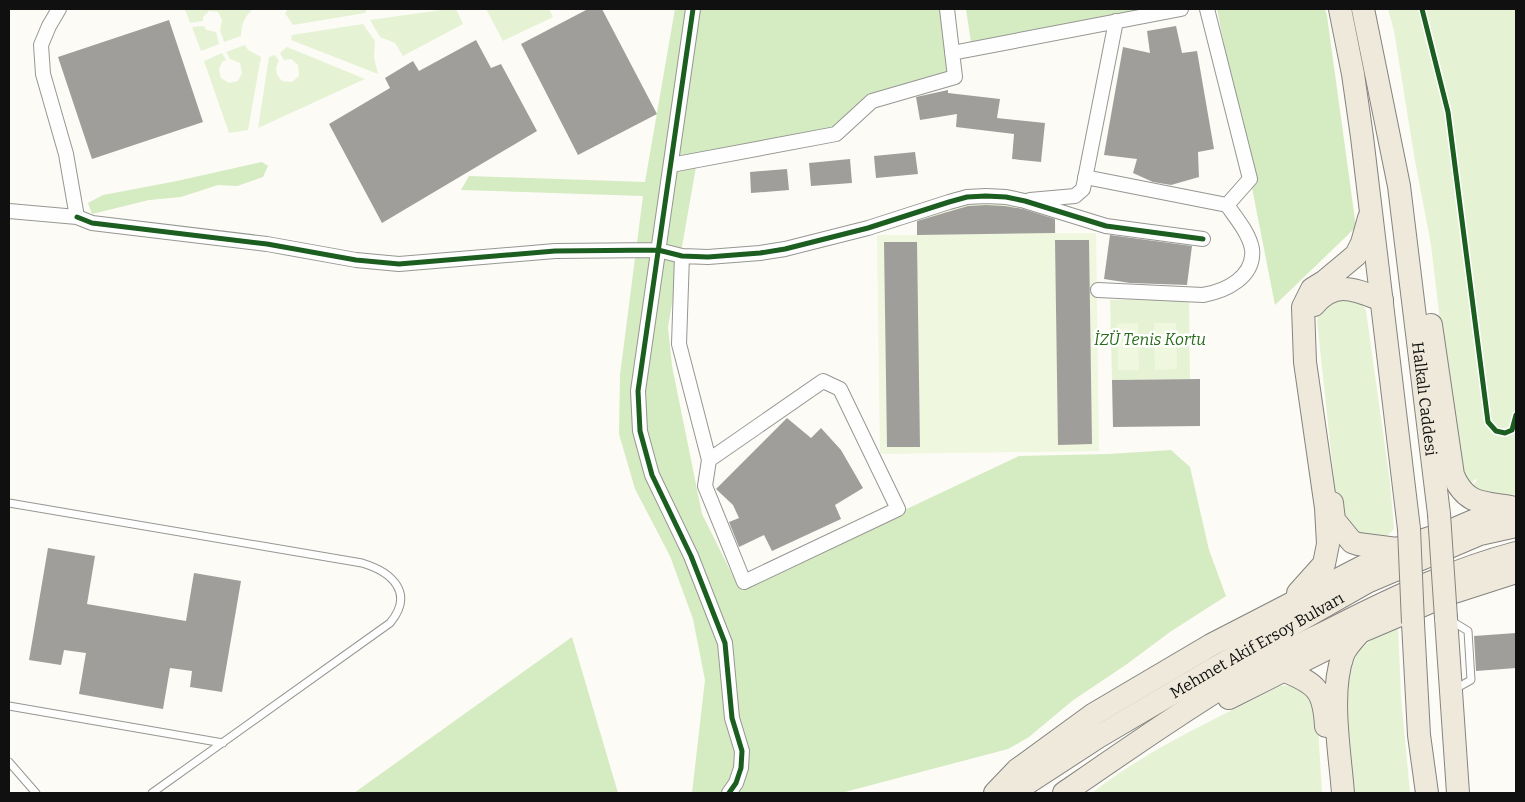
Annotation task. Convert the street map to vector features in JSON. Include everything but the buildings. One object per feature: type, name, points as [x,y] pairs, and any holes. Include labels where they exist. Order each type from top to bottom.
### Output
[{"type":"main road","name":"Halkalı Caddesi","points":[[1340,9],[1353,74],[1409,529],[1420,735],[1427,793]]},
{"type":"main road","name":"Halkalı Caddesi","points":[[1363,9],[1398,186],[1439,514],[1458,793]]},
{"type":"main road","points":[[1398,186],[1420,251],[1453,475],[1468,497],[1476,501],[1516,508]]},
{"type":"main road","points":[[1285,606],[1324,564],[1328,544],[1326,508],[1305,362],[1303,306],[1312,289],[1325,281],[1356,255],[1362,243],[1371,212]]},
{"type":"main road","points":[[1382,300],[1352,288],[1328,292],[1313,306],[1311,314],[1311,345],[1334,520],[1352,542],[1397,549]]},
{"type":"main road","points":[[995,793],[1017,770],[1094,714],[1211,645],[1397,549],[1445,533],[1473,521],[1516,508]]},
{"type":"main road","name":"Mehmet Akif Ersoy Bulvarı","points":[[1012,793],[1098,737],[1367,582],[1480,534],[1516,526]]},
{"type":"main road","name":"Mehmet Akif Ersoy Bulvarı","points":[[1064,793],[1116,757],[1251,670],[1384,602],[1496,558],[1516,553]]},
{"type":"main road","points":[[1180,715],[1236,695],[1360,632],[1454,592],[1516,572]]},
{"type":"main road","points":[[1343,793],[1336,708],[1338,682],[1344,654],[1360,632]]},
{"type":"main road","points":[[1285,671],[1306,679],[1320,693],[1325,710],[1330,793]]},
{"type":"street","points":[[59,9],[48,26],[41,46],[42,64],[43,74],[66,154],[77,217]]},
{"type":"street","points":[[693,9],[638,391],[640,431],[652,475],[690,556],[725,643],[732,718],[742,751],[741,768],[736,783],[728,793]]},
{"type":"street","points":[[670,165],[836,134],[872,102],[955,77],[947,9]]},
{"type":"street","points":[[952,53],[1181,9]]},
{"type":"street","points":[[1207,9],[1250,179],[1227,205]]},
{"type":"street","points":[[1025,201],[1075,196],[1083,189],[1116,21]]},
{"type":"street","points":[[1085,177],[1227,205],[1243,227],[1252,248],[1252,260],[1247,272],[1239,280],[1216,293],[1204,295],[1098,290]]},
{"type":"street","points":[[9,211],[77,217],[92,223],[267,244],[356,260],[399,264],[555,251],[658,250],[682,256],[735,256],[784,249],[868,228],[967,197],[986,196],[1006,197],[1025,201],[1106,226],[1203,239]]},
{"type":"street","points":[[682,256],[679,344],[709,460],[705,486],[744,582],[898,509],[840,389],[823,381],[709,460]]},
{"type":"lane","points":[[9,503],[362,563],[377,567],[388,574],[396,583],[400,594],[400,605],[397,615],[390,623],[152,793]]},
{"type":"lane","points":[[9,706],[223,742]]},
{"type":"lane","points":[[9,762],[36,793]]},
{"type":"green space","points":[[185,9],[253,9],[244,21],[241,36],[224,42],[220,30],[222,20],[218,12],[209,11],[203,17],[203,21],[190,23]]},
{"type":"green space","points":[[288,9],[368,9],[365,13],[293,25],[285,13]]},
{"type":"green space","points":[[456,9],[463,24],[403,56],[395,43],[380,37],[370,20]]},
{"type":"green space","points":[[486,9],[549,9],[553,17],[503,41]]},
{"type":"green space","points":[[675,9],[947,9],[955,77],[872,101],[836,134],[697,161],[668,327],[672,366],[702,514],[739,588],[1019,456],[1109,454],[1171,450],[1190,467],[1209,550],[1226,596],[1170,632],[1072,701],[1029,737],[1008,749],[841,793],[692,793],[705,680],[693,619],[670,556],[635,489],[619,434],[620,375],[643,196],[461,190],[469,176],[645,182]]},
{"type":"green space","points":[[966,9],[1181,9],[972,49]]},
{"type":"green space","points":[[1217,9],[1325,9],[1327,16],[1356,227],[1275,305]]},
{"type":"green space","points":[[1388,9],[1516,9],[1516,494],[1493,497],[1478,491],[1472,486],[1477,480],[1475,479],[1470,484],[1456,456],[1431,245],[1394,31]]},
{"type":"green space","points":[[363,24],[375,41],[374,57],[378,74],[291,40],[292,35]]},
{"type":"green space","points":[[204,26],[206,30],[216,32],[219,44],[201,51],[192,27]]},
{"type":"green space","points":[[245,45],[248,50],[261,57],[248,130],[229,133],[204,61],[222,53],[226,60],[222,62],[219,70],[221,78],[229,83],[238,81],[242,73],[240,63],[230,59],[226,52]]},
{"type":"green space","points":[[287,47],[365,79],[258,128],[269,57],[275,55],[279,61],[276,72],[282,81],[292,82],[299,76],[298,65],[291,59],[284,60],[280,53]]},
{"type":"green space","points":[[262,162],[268,166],[263,177],[237,186],[218,185],[181,197],[149,200],[92,214],[88,203],[103,195]]},
{"type":"green space","points":[[968,202],[1005,202],[1040,212],[1055,219],[1056,233],[1096,233],[1099,451],[880,454],[877,235],[917,235],[917,221],[933,213]]},
{"type":"green space","points":[[1338,295],[1362,303],[1366,311],[1390,482],[1394,529],[1385,538],[1363,539],[1338,517],[1317,321],[1319,310]]},
{"type":"green space","name":"İZÜ Tenis Kortu","points":[[1189,298],[1190,379],[1112,380],[1110,300]]},
{"type":"green space","points":[[1138,323],[1139,370],[1118,370],[1117,324]]},
{"type":"green space","points":[[1154,323],[1176,323],[1177,369],[1155,370]]},
{"type":"green space","points":[[1398,627],[1401,697],[1410,793],[1352,793],[1346,718],[1349,678],[1354,661],[1362,648],[1374,639]]},
{"type":"green space","points":[[572,637],[618,793],[354,793]]},
{"type":"green space","points":[[1292,685],[1304,689],[1317,709],[1322,793],[1092,793],[1136,762],[1183,735],[1280,686]]},
{"type":"cycle path","points":[[693,9],[638,391],[640,431],[652,475],[691,556],[725,643],[732,718],[742,751],[741,768],[736,783],[729,793]]},
{"type":"cycle path","points":[[1422,9],[1448,112],[1488,422],[1496,431],[1505,433],[1512,430],[1516,415]]},
{"type":"cycle path","points":[[77,217],[92,223],[267,244],[356,260],[399,264],[555,251],[658,250],[682,256],[708,257],[760,253],[785,249],[868,228],[967,197],[986,196],[1006,197],[1025,201],[1106,226],[1203,239]]}]
